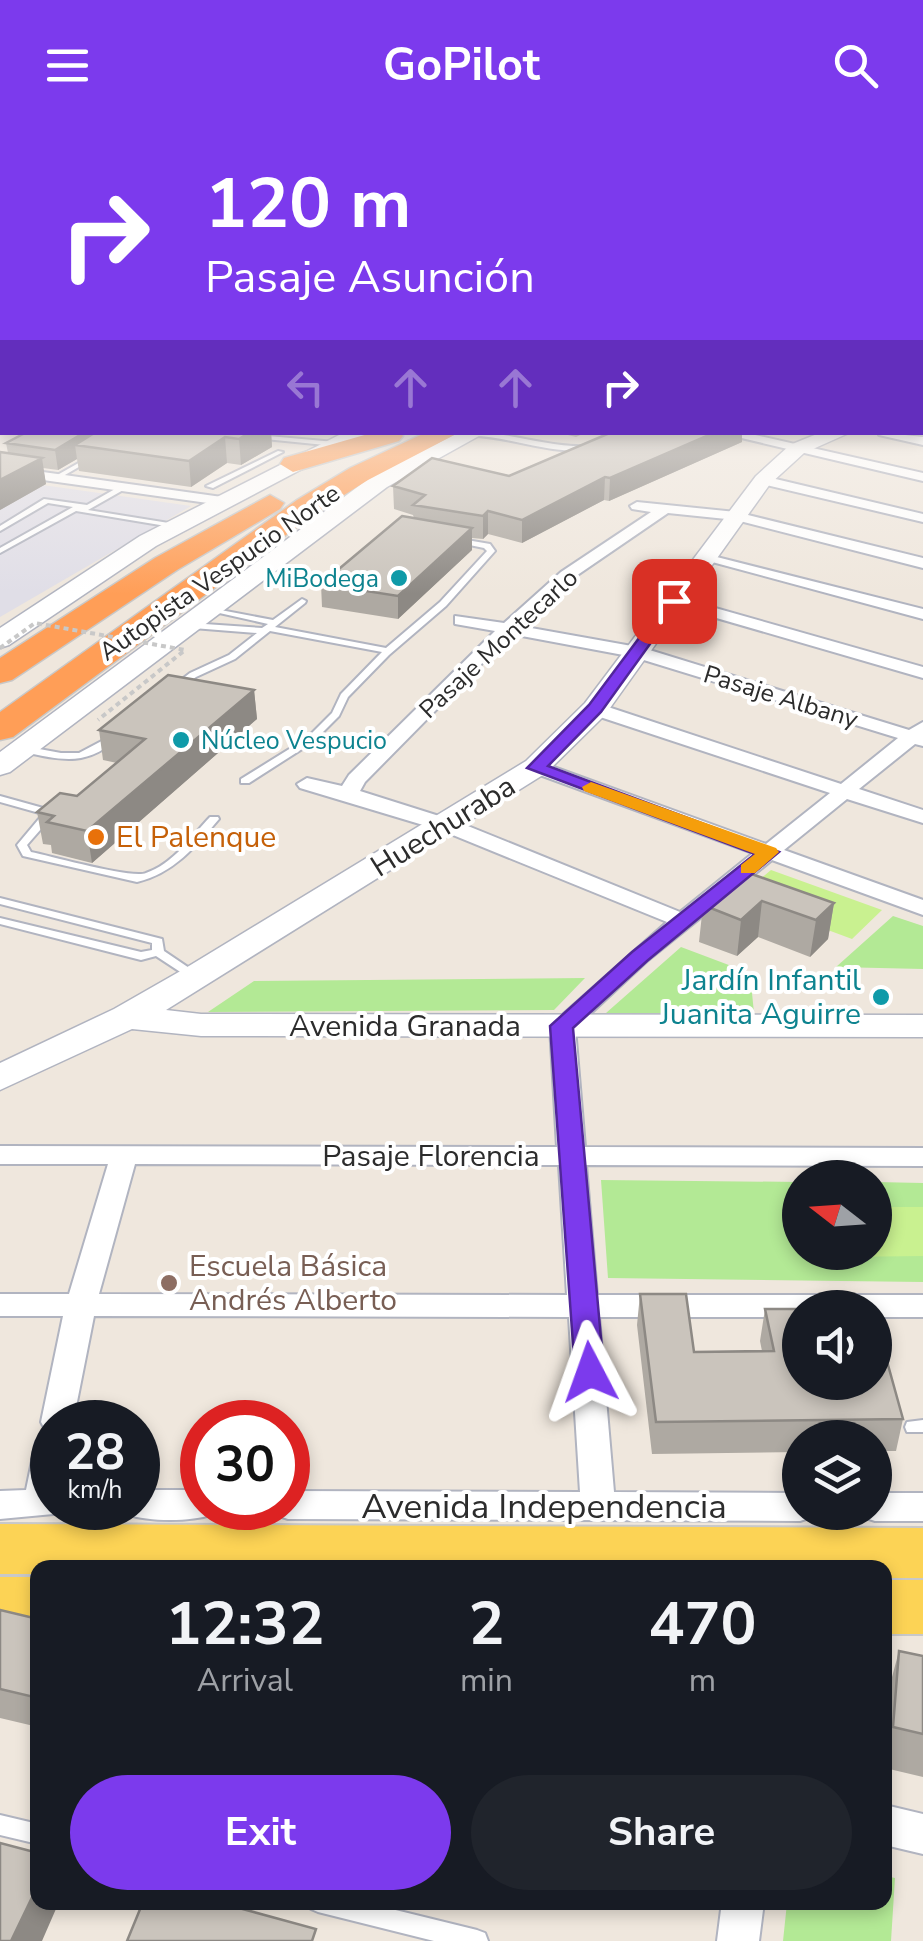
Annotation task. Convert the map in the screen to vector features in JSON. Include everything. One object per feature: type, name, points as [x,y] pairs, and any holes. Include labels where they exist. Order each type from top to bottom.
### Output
[{"type":"highway","points":[[286,462],[392,435]]},
{"type":"highway","name":"Autopista Vespucio Norte","points":[[0,669],[226,528],[334,469],[410,435]]},
{"type":"highway","name":"Autopista Vespucio Norte","points":[[12,739],[327,493],[442,435]]},
{"type":"highway","points":[[257,545],[379,482]]},
{"type":"highway","points":[[0,669],[162,534]]},
{"type":"main road","name":"Avenida Independencia","points":[[0,1549],[923,1553]]},
{"type":"main road","points":[[0,1604],[30,1604]]},
{"type":"main road","points":[[892,1607],[923,1607]]},
{"type":"street","points":[[0,640],[216,494],[355,435]]},
{"type":"street","points":[[0,766],[12,739],[200,618],[379,482],[470,435]]},
{"type":"street","points":[[736,435],[923,477]]},
{"type":"street","name":"Huechuraba","points":[[0,1078],[127,1017],[536,768],[595,709],[763,480],[797,448],[833,435]]},
{"type":"street","points":[[897,435],[923,441]]},
{"type":"street","points":[[0,470],[122,487],[216,494]]},
{"type":"street","points":[[763,480],[923,518]]},
{"type":"street","points":[[637,506],[736,516],[923,563]]},
{"type":"street","name":"Pasaje Montecarlo","points":[[349,793],[356,780],[510,626],[567,575],[663,510]]},
{"type":"street","points":[[707,556],[923,614]]},
{"type":"street","points":[[674,601],[923,673]]},
{"type":"street","name":"Pasaje Albany","points":[[461,620],[637,652],[920,735]]},
{"type":"street","points":[[595,709],[923,817]]},
{"type":"street","points":[[598,1506],[562,1026],[769,852],[920,735]]},
{"type":"street","points":[[536,768],[923,908]]},
{"type":"street","points":[[307,784],[349,793],[444,825],[683,922]]},
{"type":"street","name":"Avenida Granada","points":[[127,1017],[201,1025],[923,1026]]},
{"type":"street","name":"Pasaje Florencia","points":[[0,1155],[923,1158]]},
{"type":"street","points":[[61,1400],[82,1305],[124,1156]]},
{"type":"street","points":[[0,1306],[923,1306]]},
{"type":"street","points":[[0,1504],[30,1503]]},
{"type":"street","name":"Avenida Independencia","points":[[310,1504],[782,1507]]},
{"type":"street","points":[[892,1507],[923,1507]]},
{"type":"street","points":[[892,1826],[923,1834]]},
{"type":"street","points":[[738,1941],[742,1910]]},
{"type":"lane","points":[[520,435],[572,449],[601,444]]},
{"type":"lane","points":[[249,436],[335,444]]},
{"type":"lane","points":[[56,478],[104,451]]},
{"type":"lane","points":[[258,462],[286,462]]},
{"type":"lane","points":[[216,494],[258,462],[286,462]]},
{"type":"lane","points":[[0,551],[122,487]]},
{"type":"lane","points":[[0,528],[47,501],[84,506]]},
{"type":"lane","points":[[84,506],[80,512],[162,534]]},
{"type":"lane","points":[[244,781],[310,740],[336,714],[344,696],[388,651],[443,604],[491,551],[487,546],[442,536]]},
{"type":"lane","points":[[165,697],[193,674],[232,657],[302,602]]},
{"type":"lane","points":[[200,618],[388,651]]},
{"type":"lane","points":[[200,618],[267,628]]},
{"type":"lane","points":[[12,739],[74,759],[84,758],[122,730]]},
{"type":"lane","points":[[0,799],[50,813],[26,840],[23,850],[27,854],[137,879],[154,875],[165,867],[214,819]]},
{"type":"lane","points":[[0,901],[158,941],[158,952]]},
{"type":"lane","points":[[0,922],[141,956],[158,952],[196,977]]},
{"type":"lane","points":[[0,1825],[30,1832]]},
{"type":"lane","points":[[351,1910],[477,1941]]},
{"type":"path","points":[[0,648],[35,624],[185,650],[98,720]]},
{"type":"shaded area","points":[[0,479],[191,506],[0,617]]},
{"type":"green space","points":[[771,870],[882,910],[852,939],[739,897]]},
{"type":"green space","points":[[893,916],[923,926],[923,969],[836,967]]},
{"type":"green space","points":[[681,947],[750,973],[754,1013],[606,1013]]},
{"type":"green space","points":[[585,978],[554,1010],[208,1012],[254,981]]},
{"type":"green space","points":[[601,1180],[782,1182],[782,1270],[892,1270],[892,1182],[923,1183],[923,1282],[608,1278]]},
{"type":"green space","points":[[892,1207],[923,1207],[923,1256],[892,1256]]},
{"type":"green space","points":[[892,1877],[895,1878],[891,1941],[783,1941],[786,1910],[892,1910]]},
{"type":"building","points":[[21,435],[80,435],[55,450],[6,443]]},
{"type":"building","points":[[91,435],[245,435],[239,439],[225,437],[189,461],[75,445]]},
{"type":"building","points":[[605,435],[709,435],[605,477],[522,520],[488,511],[483,516],[413,505],[425,495],[393,486],[432,458],[509,476]]},
{"type":"building","points":[[0,452],[42,458],[0,480]]},
{"type":"building","points":[[402,516],[472,528],[398,596],[321,584]]},
{"type":"building","points":[[168,675],[254,690],[87,831],[47,822],[54,816],[37,812],[60,793],[77,796],[145,739],[99,730]]},
{"type":"building","points":[[743,871],[834,903],[816,920],[762,901],[741,920],[703,905]]},
{"type":"building","points":[[640,1294],[686,1294],[694,1352],[774,1351],[765,1309],[782,1309],[782,1400],[892,1400],[892,1379],[903,1419],[782,1420],[656,1422]]},
{"type":"building","points":[[0,1610],[30,1617],[30,1696],[0,1689]]},
{"type":"building","points":[[899,1651],[923,1656],[923,1734],[893,1727]]},
{"type":"building","points":[[0,1843],[30,1851],[30,1902],[11,1941],[0,1941]]},
{"type":"building","points":[[140,1910],[246,1910],[316,1929],[312,1941],[127,1941]]},
{"type":"slow traffic","points":[[591,787],[769,852],[748,869]]},
{"type":"place","name":"MiBodega","points":[[399,578]]},
{"type":"place","name":"Núcleo Vespucio","points":[[181,740]]},
{"type":"place","name":"El Palenque","points":[[96,837]]},
{"type":"place","name":"Jardín Infantil Juanita Aguirre","points":[[881,997]]},
{"type":"place","name":"Escuela Básica Andrés Alberto","points":[[169,1283]]},
{"type":"route","points":[[590,1372],[562,1026],[639,956],[769,852],[536,768],[595,709],[674,601]]}]
